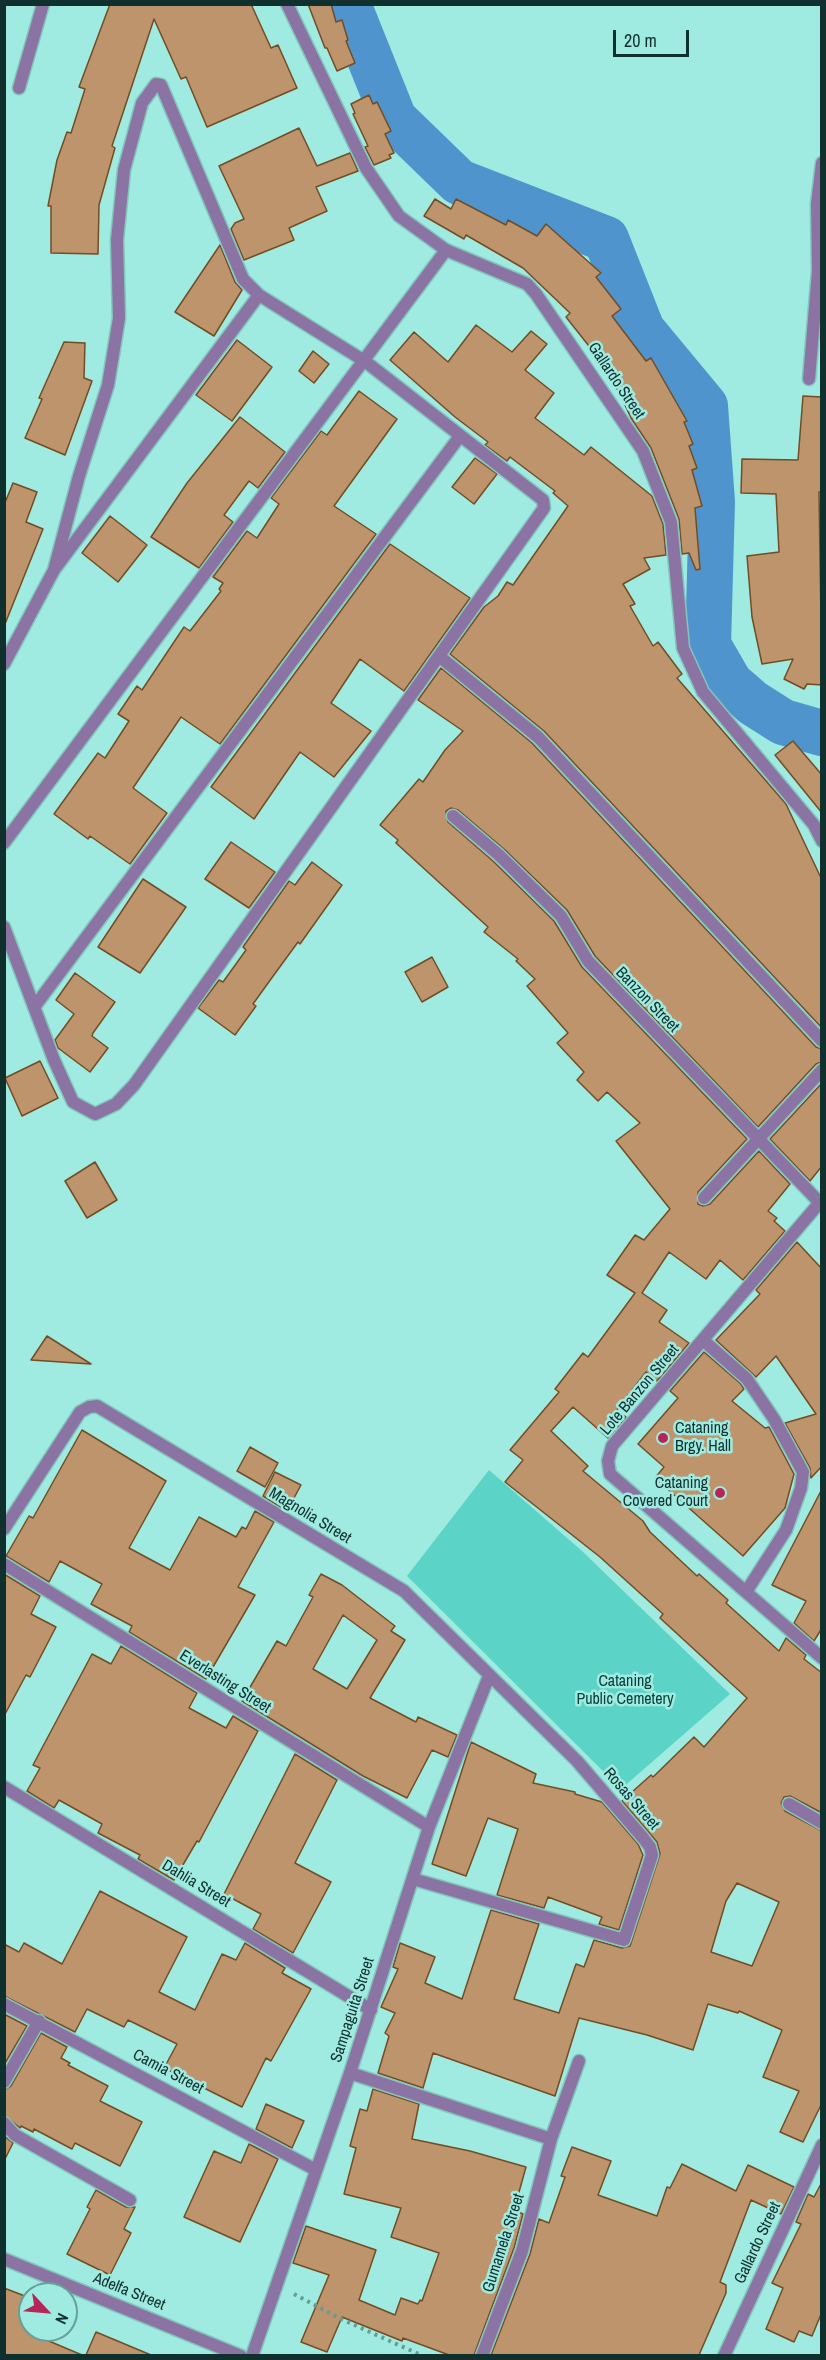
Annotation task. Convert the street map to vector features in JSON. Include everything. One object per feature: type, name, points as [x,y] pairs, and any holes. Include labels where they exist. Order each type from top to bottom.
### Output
[{"type":"street","points":[[19,88],[43,4]]},
{"type":"street","name":"Gallardo Street","points":[[287,4],[366,168],[399,216],[446,250],[526,284],[536,294],[619,412],[642,451],[671,522],[683,648],[704,692],[814,825],[822,841]]},
{"type":"street","points":[[4,927],[54,1060],[73,1102],[95,1114],[116,1104],[134,1085],[544,508],[543,500],[538,494],[366,362],[259,295],[243,279],[161,85],[156,84],[142,103],[124,170],[117,240],[119,318],[108,385],[79,476],[54,570]]},
{"type":"street","points":[[808,379],[818,271],[817,204],[822,163]]},
{"type":"street","points":[[4,843],[366,362],[446,250]]},
{"type":"street","points":[[4,664],[54,570],[259,295]]},
{"type":"street","points":[[35,1006],[460,436]]},
{"type":"street","points":[[439,656],[538,737],[822,1041]]},
{"type":"street","name":"Banzon Street","points":[[453,816],[499,855],[561,916],[588,961],[821,1203]]},
{"type":"street","points":[[704,1198],[822,1070]]},
{"type":"street","name":"Lote Banzon Street","points":[[821,1203],[612,1446],[608,1461],[610,1474],[822,1658]]},
{"type":"street","points":[[704,1341],[747,1379],[774,1419],[803,1472],[801,1488],[786,1530],[746,1592]]},
{"type":"street","name":"Magnolia Street","points":[[4,1529],[80,1412],[88,1407],[97,1406],[404,1591],[489,1677]]},
{"type":"street","name":"Everlasting Street","points":[[4,1564],[429,1827]]},
{"type":"street","name":"Sampaguita Street","points":[[252,2355],[350,2073],[429,1827],[489,1677]]},
{"type":"street","name":"Rosas Street","points":[[413,1879],[624,1940],[652,1855],[650,1847],[577,1761],[489,1677]]},
{"type":"street","name":"Dahlia Street","points":[[4,1787],[371,2010]]},
{"type":"street","points":[[789,1804],[822,1823]]},
{"type":"street","name":"Camia Street","points":[[4,2004],[316,2170]]},
{"type":"street","points":[[4,2082],[39,2021]]},
{"type":"street","name":"Gumamela Street","points":[[482,2355],[522,2251],[551,2139],[579,2061]]},
{"type":"street","points":[[350,2073],[551,2139]]},
{"type":"street","points":[[4,2123],[15,2135],[130,2200]]},
{"type":"street","name":"Gallardo Street","points":[[724,2355],[822,2145]]},
{"type":"street","name":"Adelfa Street","points":[[4,2259],[241,2355]]},
{"type":"path","points":[[276,2285],[339,2318],[423,2355]]},
{"type":"green space","name":"Cataning Public Cemetery","points":[[489,1470],[582,1551],[730,1694],[621,1789],[407,1576]]},
{"type":"building","points":[[110,4],[251,4],[271,48],[278,45],[297,88],[207,127],[186,77],[181,79],[154,19],[112,146],[115,148],[99,205],[98,254],[51,253],[51,206],[48,206],[57,160],[67,132],[71,133],[85,89],[79,87]]},
{"type":"building","points":[[308,4],[331,4],[336,22],[342,20],[348,40],[346,41],[355,63],[337,71],[325,48]]},
{"type":"building","points":[[369,95],[373,104],[377,102],[391,131],[385,134],[394,153],[389,155],[391,158],[374,165],[365,147],[368,146],[353,114],[355,113],[351,104]]},
{"type":"building","points":[[299,128],[317,166],[350,153],[358,171],[316,187],[327,211],[289,228],[294,240],[244,260],[231,229],[235,223],[244,219],[219,166]]},
{"type":"building","points":[[435,199],[451,209],[456,199],[506,225],[508,220],[537,236],[546,224],[601,273],[596,277],[621,309],[612,316],[646,361],[651,358],[687,421],[684,422],[693,444],[689,446],[697,468],[692,470],[702,506],[695,508],[700,569],[696,570],[689,553],[682,554],[679,519],[651,448],[631,418],[624,403],[626,401],[597,362],[600,360],[566,317],[570,313],[523,268],[466,235],[464,239],[424,216]]},
{"type":"building","points":[[220,245],[235,282],[242,290],[214,336],[175,312]]},
{"type":"building","points":[[476,325],[512,352],[531,331],[547,344],[525,370],[554,393],[535,418],[584,455],[591,447],[652,496],[663,524],[666,555],[644,558],[650,569],[623,584],[635,604],[630,606],[653,646],[658,642],[682,674],[677,678],[786,804],[822,880],[822,1028],[544,731],[450,654],[484,607],[498,596],[507,582],[513,585],[568,506],[553,493],[555,491],[510,457],[507,461],[485,445],[488,442],[455,417],[390,360],[414,332],[448,362]]},
{"type":"building","points":[[237,340],[272,367],[232,421],[196,395]]},
{"type":"building","points":[[64,342],[85,343],[84,378],[92,381],[65,455],[25,438],[42,399],[39,398]]},
{"type":"building","points":[[313,351],[329,364],[314,383],[299,371]]},
{"type":"building","points":[[359,391],[397,419],[334,506],[376,534],[220,744],[181,717],[133,788],[167,813],[130,864],[90,836],[88,839],[54,814],[98,753],[105,758],[129,721],[118,714],[137,686],[142,690],[184,627],[190,631],[221,591],[219,589],[223,583],[213,577],[247,531],[257,538],[279,504],[271,498],[321,431],[327,435]]},
{"type":"building","points":[[803,396],[822,397],[822,492],[819,492],[822,685],[807,684],[804,689],[784,679],[793,659],[762,664],[752,617],[747,556],[779,552],[776,494],[741,493],[742,459],[798,460]]},
{"type":"building","points":[[240,417],[285,452],[258,488],[249,481],[224,515],[233,522],[199,568],[151,537],[187,483]]},
{"type":"building","points":[[475,458],[497,474],[474,504],[452,487]]},
{"type":"building","points":[[13,483],[37,492],[26,522],[43,529],[5,624],[4,505]]},
{"type":"building","points":[[110,516],[147,545],[118,582],[82,553]]},
{"type":"building","points":[[390,544],[470,598],[404,691],[360,659],[331,703],[371,731],[334,777],[300,752],[254,819],[211,787]]},
{"type":"building","points":[[441,668],[532,743],[816,1047],[822,1049],[822,1062],[816,1064],[758,1127],[595,956],[567,910],[504,849],[458,810],[451,808],[446,811],[448,822],[493,861],[554,921],[582,967],[747,1139],[698,1192],[698,1204],[703,1206],[710,1204],[759,1151],[790,1184],[768,1211],[777,1218],[774,1221],[785,1231],[743,1280],[720,1260],[706,1279],[669,1252],[642,1293],[667,1310],[659,1322],[689,1343],[657,1381],[646,1372],[617,1410],[626,1417],[608,1438],[573,1407],[551,1431],[588,1466],[583,1471],[643,1521],[650,1532],[697,1576],[699,1574],[728,1600],[726,1603],[779,1651],[786,1638],[806,1655],[804,1659],[822,1673],[822,1813],[790,1796],[784,1797],[781,1803],[785,1811],[822,1831],[822,2103],[803,2142],[780,2132],[799,2091],[763,2077],[782,2030],[739,2011],[738,2013],[708,2004],[693,2050],[647,2035],[579,2018],[555,2096],[433,2053],[423,2088],[378,2073],[389,2036],[385,2033],[395,2013],[381,2007],[398,1969],[393,1967],[400,1943],[435,1957],[425,1983],[462,1999],[491,1910],[539,1924],[514,1999],[559,2013],[576,1964],[584,1967],[594,1940],[622,1948],[630,1946],[660,1854],[657,1842],[622,1801],[651,1775],[653,1777],[694,1737],[704,1747],[747,1698],[660,1618],[663,1614],[600,1557],[505,1482],[523,1460],[510,1450],[559,1392],[555,1389],[583,1353],[588,1357],[635,1293],[607,1275],[635,1235],[644,1240],[670,1209],[616,1141],[640,1123],[607,1092],[598,1101],[577,1080],[584,1072],[557,1043],[568,1033],[527,986],[535,979],[516,961],[518,959],[484,932],[488,927],[396,843],[398,840],[380,825],[419,779],[423,782],[445,750],[463,731],[418,700]],"holes":[[[737,1883],[779,1902],[752,1966],[711,1952],[726,1901]]]},
{"type":"building","points":[[793,741],[822,775],[822,813],[775,755]]},
{"type":"building","points":[[231,842],[275,872],[249,908],[205,879]]},
{"type":"building","points":[[312,862],[342,885],[253,1004],[256,1006],[235,1035],[198,1008],[219,980],[223,982],[246,950],[243,947],[289,881],[295,885]]},
{"type":"building","points":[[143,879],[186,907],[140,973],[98,947]]},
{"type":"building","points":[[432,957],[448,987],[422,1002],[405,972]]},
{"type":"building","points":[[75,973],[115,1002],[93,1033],[92,1036],[108,1048],[90,1072],[58,1048],[55,1040],[74,1014],[56,1000]]},
{"type":"building","points":[[40,1061],[58,1098],[22,1116],[5,1078]]},
{"type":"building","points":[[822,1083],[822,1166],[810,1181],[770,1139]]},
{"type":"building","points":[[95,1162],[117,1200],[87,1218],[65,1181]]},
{"type":"building","points":[[797,1242],[822,1269],[822,1466],[811,1478],[810,1468],[785,1423],[816,1414],[776,1356],[756,1377],[716,1340],[760,1294],[756,1290]]},
{"type":"building","points":[[47,1336],[91,1364],[31,1360]]},
{"type":"building","points":[[704,1352],[741,1384],[744,1389],[732,1401],[765,1428],[769,1427],[794,1474],[785,1508],[743,1556],[655,1478],[664,1467],[638,1444],[678,1398],[670,1391]]},
{"type":"building","points":[[82,1430],[166,1481],[129,1548],[170,1570],[199,1517],[236,1537],[242,1527],[246,1529],[255,1511],[274,1522],[238,1587],[255,1595],[206,1679],[129,1632],[132,1626],[91,1604],[102,1584],[60,1561],[49,1582],[6,1556],[29,1516],[33,1518]]},
{"type":"building","points":[[250,1447],[278,1463],[265,1487],[237,1471]]},
{"type":"building","points":[[275,1472],[301,1485],[287,1511],[263,1496]]},
{"type":"building","points":[[822,1489],[822,1628],[814,1641],[794,1623],[806,1601],[772,1585]]},
{"type":"building","points":[[4,1574],[40,1596],[31,1614],[56,1627],[30,1677],[26,1675],[4,1716]]},
{"type":"building","points":[[321,1574],[342,1585],[395,1626],[391,1631],[405,1640],[370,1698],[416,1722],[418,1717],[457,1735],[448,1757],[432,1750],[407,1798],[363,1776],[242,1701],[277,1641],[286,1646],[313,1597],[309,1595]],"holes":[[[343,1615],[377,1640],[347,1689],[313,1669]]]},
{"type":"building","points":[[121,1646],[197,1693],[189,1708],[226,1728],[233,1716],[258,1731],[199,1842],[197,1841],[174,1880],[138,1859],[140,1855],[98,1833],[102,1824],[59,1800],[54,1808],[27,1791],[40,1768],[33,1765],[92,1654],[111,1664]]},
{"type":"building","points":[[471,1742],[536,1774],[533,1783],[575,1792],[575,1794],[602,1802],[638,1844],[643,1855],[619,1930],[599,1924],[602,1917],[548,1897],[544,1908],[497,1895],[518,1829],[488,1818],[466,1876],[432,1864]]},
{"type":"building","points":[[295,1754],[337,1780],[295,1863],[331,1882],[293,1953],[253,1929],[261,1914],[224,1894]]},
{"type":"building","points":[[100,1891],[187,1937],[159,1992],[195,2010],[222,1954],[236,1960],[245,1943],[285,1968],[282,1973],[311,1989],[271,2061],[266,2058],[242,2107],[164,2068],[177,2044],[128,2020],[124,2027],[87,2009],[75,2032],[4,1996],[4,1944],[19,1952],[24,1943],[62,1964]]},
{"type":"building","points":[[4,2014],[27,2026],[4,2065]]},
{"type":"building","points":[[41,2033],[67,2047],[61,2058],[70,2063],[68,2065],[108,2086],[100,2101],[142,2122],[120,2166],[75,2143],[72,2149],[34,2129],[33,2132],[21,2126],[20,2128],[4,2115],[4,2090],[11,2086]]},
{"type":"building","points":[[373,2089],[419,2104],[412,2139],[470,2151],[526,2167],[514,2210],[523,2214],[514,2248],[474,2355],[449,2355],[403,2338],[402,2341],[342,2317],[327,2352],[301,2342],[329,2275],[293,2263],[306,2226],[376,2250],[359,2300],[395,2315],[401,2298],[418,2304],[420,2300],[422,2301],[439,2253],[391,2237],[401,2208],[344,2194],[356,2148],[350,2146],[360,2109],[367,2111]]},
{"type":"building","points":[[266,2104],[304,2121],[292,2148],[256,2129]]},
{"type":"building","points":[[4,2136],[13,2143],[4,2161]]},
{"type":"building","points":[[249,2144],[278,2159],[240,2242],[184,2217],[214,2151],[241,2163]]},
{"type":"building","points":[[572,2147],[611,2161],[598,2195],[657,2216],[667,2187],[670,2188],[682,2164],[736,2191],[748,2165],[794,2187],[781,2214],[751,2200],[720,2282],[726,2285],[726,2293],[699,2355],[491,2355],[530,2254],[539,2219],[549,2223],[565,2177],[561,2176]]},
{"type":"building","points":[[822,2182],[822,2312],[812,2336],[799,2331],[794,2342],[766,2329],[783,2288],[772,2283],[801,2224],[796,2222],[808,2194],[814,2197]]},
{"type":"building","points":[[96,2190],[126,2207],[135,2207],[124,2229],[131,2233],[110,2275],[67,2254],[90,2209],[87,2207]]},
{"type":"building","points":[[4,2288],[18,2293],[18,2342],[51,2342],[82,2355],[4,2355]]},
{"type":"building","points":[[96,2332],[151,2355],[86,2355]]},
{"type":"waterway","points":[[348,4],[394,119],[459,182],[606,239],[642,330],[705,406],[712,502],[708,645],[730,683],[753,703],[783,722],[822,733]]},
{"type":"place","name":"Cataning Brgy. Hall","points":[[663,1438]]},
{"type":"place","name":"Cataning Covered Court","points":[[720,1493]]}]
